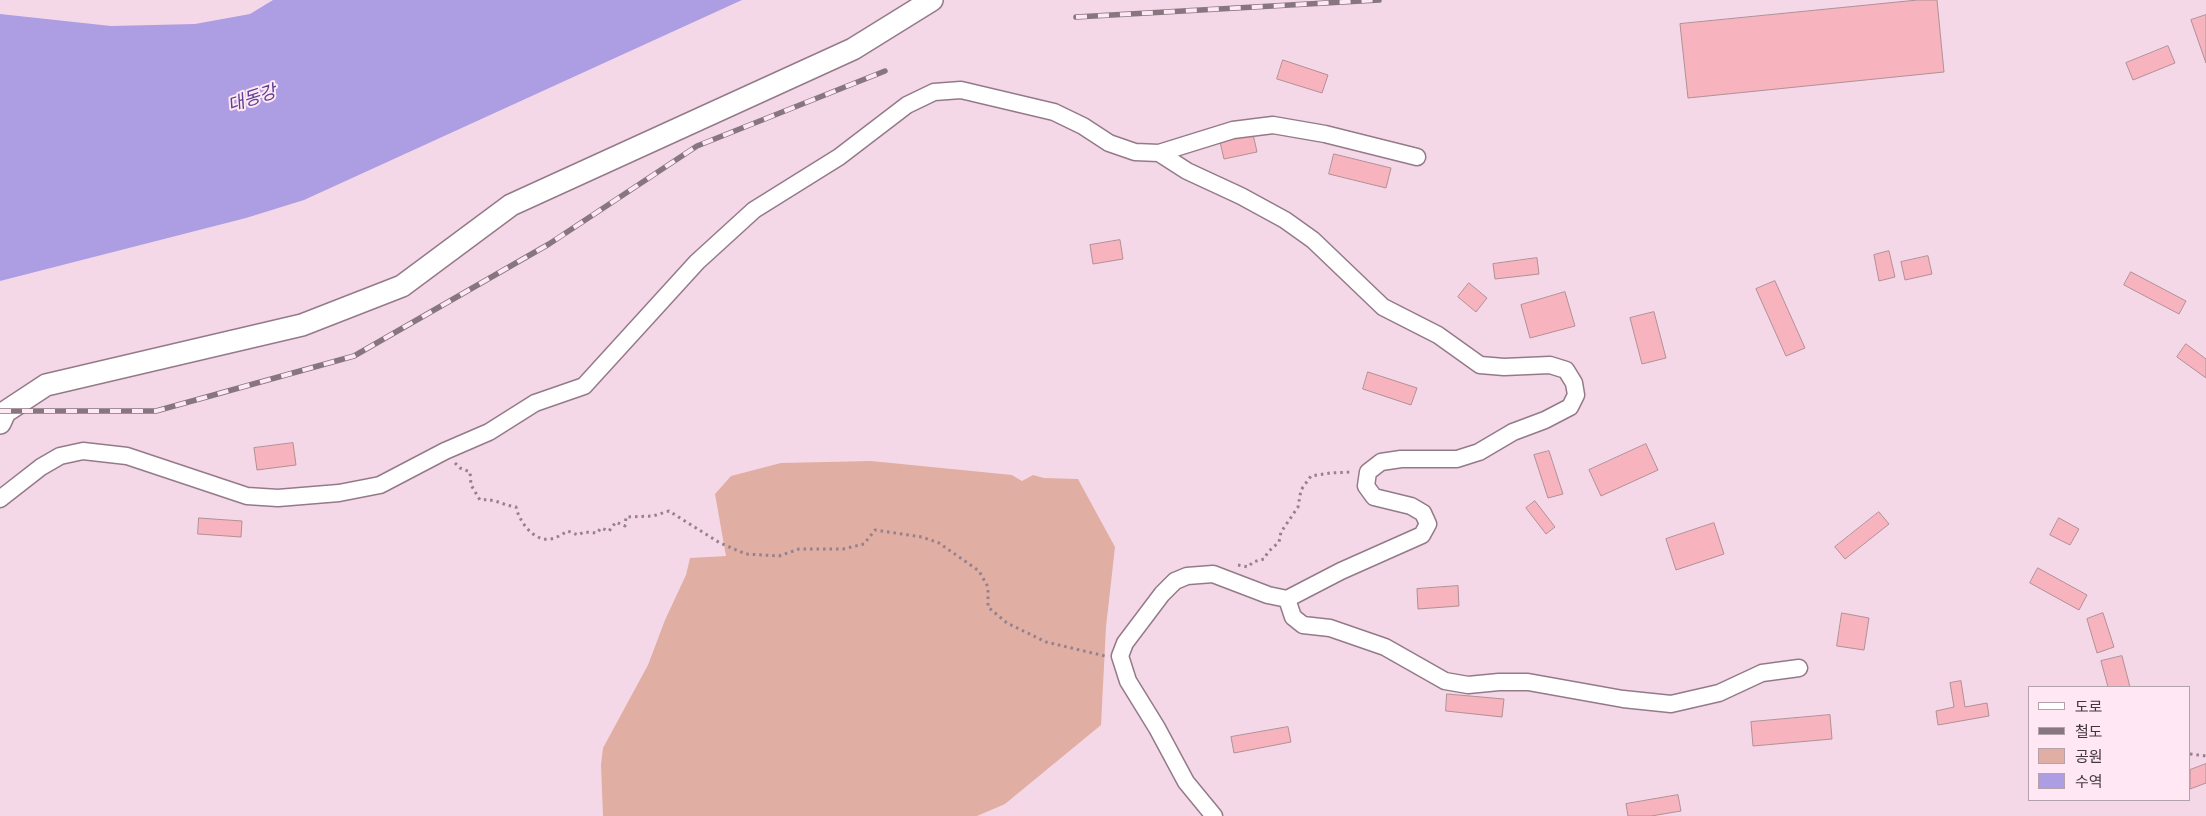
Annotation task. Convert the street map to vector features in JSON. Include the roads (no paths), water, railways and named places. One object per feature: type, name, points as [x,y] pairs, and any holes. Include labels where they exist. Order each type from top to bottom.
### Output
[{"type":"main road","points":[[0,423],[5,412],[46,385],[302,325],[402,286],[511,205],[853,49],[932,0]]},
{"type":"street","points":[[0,499],[41,467],[60,456],[83,451],[127,456],[247,496],[278,498],[339,493],[380,485],[445,451],[489,432],[535,403],[584,386],[697,262],[754,210],[839,157],[907,105],[934,92],[961,90],[1054,112],[1083,126],[1109,144],[1135,152],[1159,153],[1233,130],[1273,125],[1325,134],[1417,157]]},
{"type":"street","points":[[1159,153],[1187,170],[1285,220],[1313,240],[1383,307],[1438,335],[1480,365],[1504,367],[1550,365],[1566,370],[1574,383],[1576,395],[1570,407],[1545,420],[1514,432],[1479,452],[1456,458],[1401,459],[1381,462],[1368,472],[1366,486],[1374,496],[1411,506],[1423,513],[1428,524],[1422,535],[1341,571],[1287,599],[1268,595],[1212,574],[1187,576],[1175,581],[1162,594],[1125,643],[1120,656],[1128,681],[1157,728],[1186,782],[1214,816]]},
{"type":"street","points":[[1287,599],[1293,616],[1303,624],[1330,628],[1385,647],[1445,681],[1468,685],[1528,682],[1623,699],[1671,704],[1719,693],[1762,673],[1799,668]]},
{"type":"water","name":"대동강","points":[[273,0],[742,0],[304,200],[246,218],[0,281],[0,14],[111,26],[195,24],[250,14]]},
{"type":"railway","points":[[1076,17],[1379,0]]},
{"type":"railway","points":[[0,411],[156,411],[354,356],[549,244],[697,146],[885,71]]}]
